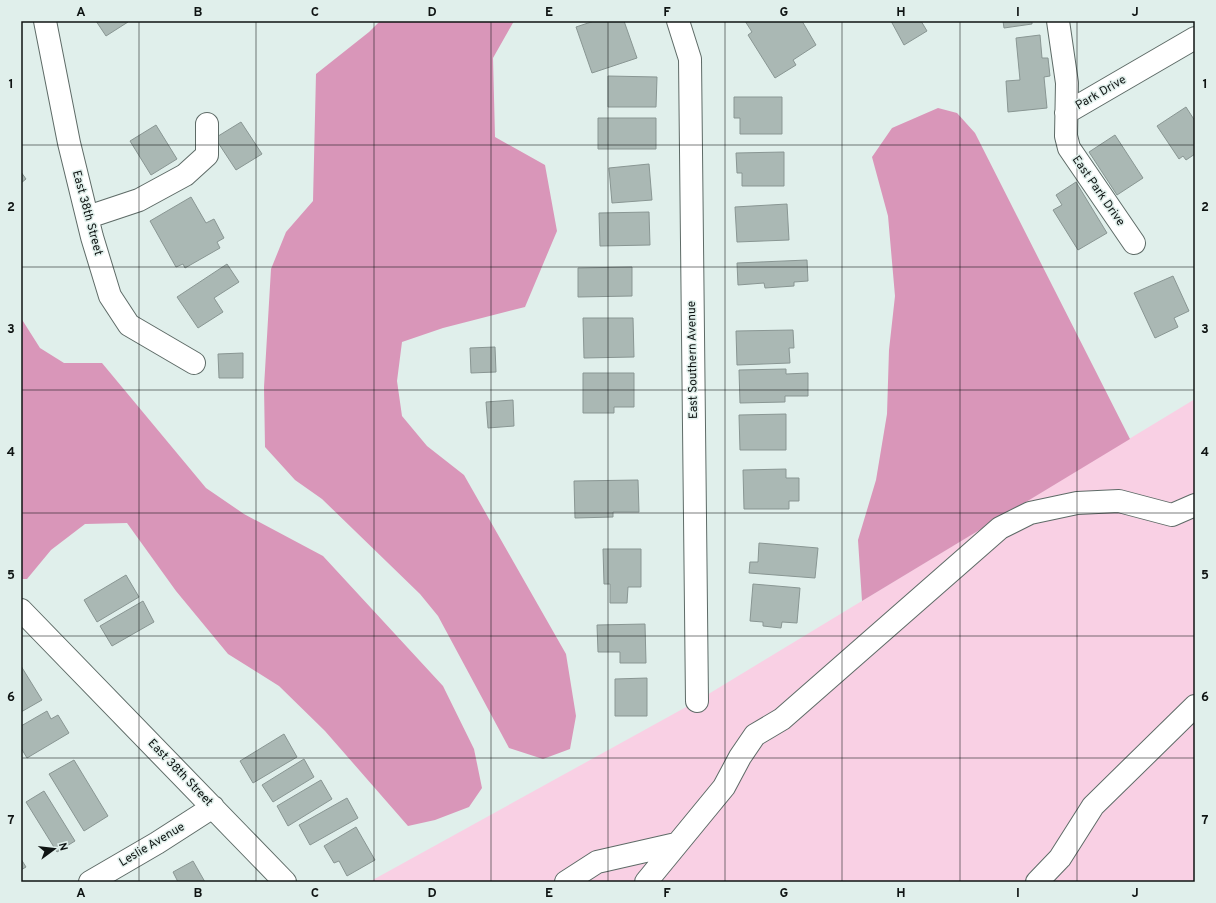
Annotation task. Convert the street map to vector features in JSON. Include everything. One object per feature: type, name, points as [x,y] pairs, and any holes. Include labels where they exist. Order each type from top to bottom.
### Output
[{"type":"street","name":"East 38th Street","points":[[45,21],[69,143],[110,296],[129,325],[194,363]]},
{"type":"street","name":"East Southern Avenue","points":[[678,21],[690,60],[696,701]]},
{"type":"street","name":"Park Drive","points":[[1058,21],[1067,83],[1066,113]]},
{"type":"street","name":"Park Drive","points":[[1066,113],[1195,38]]},
{"type":"street","name":"East Park Drive","points":[[1066,113],[1066,136],[1069,148],[1134,243]]},
{"type":"street","points":[[88,217],[140,200],[185,175],[207,154],[207,124]]},
{"type":"street","points":[[646,882],[724,787],[740,757],[756,735],[782,719],[1000,528],[1030,513],[1077,503],[1119,501],[1172,514],[1195,505]]},
{"type":"street","name":"East 38th Street","points":[[21,610],[286,882]]},
{"type":"street","points":[[1037,882],[1060,858],[1093,806],[1195,706]]},
{"type":"street","name":"Leslie Avenue","points":[[90,882],[157,843],[213,807]]},
{"type":"street","points":[[566,882],[597,862],[676,844]]},
{"type":"shaded area","points":[[380,21],[514,21],[493,58],[495,137],[545,165],[557,231],[525,307],[443,328],[402,342],[397,381],[402,416],[427,446],[464,475],[566,654],[576,716],[570,749],[543,759],[509,748],[438,616],[420,594],[322,499],[295,480],[265,447],[264,387],[271,269],[286,232],[313,201],[316,74],[369,32]]},
{"type":"shaded area","points":[[938,108],[957,113],[975,133],[1130,439],[862,601],[858,540],[876,480],[887,414],[889,350],[895,296],[888,216],[872,157],[892,128]]},
{"type":"shaded area","points":[[21,318],[40,348],[64,363],[102,363],[206,488],[244,514],[323,556],[443,686],[474,749],[482,788],[469,807],[435,820],[408,826],[325,731],[279,686],[228,654],[176,591],[127,523],[85,524],[51,550],[27,579],[21,579]]},
{"type":"shaded area","points":[[1195,399],[1195,882],[369,882],[697,701]]},
{"type":"building","points":[[96,21],[127,21],[128,22],[106,36]]},
{"type":"building","points":[[594,21],[624,21],[637,58],[592,73],[576,27]]},
{"type":"building","points":[[745,21],[802,21],[816,45],[793,60],[796,65],[775,78],[748,35],[752,32]]},
{"type":"building","points":[[891,21],[921,21],[927,31],[904,45]]},
{"type":"building","points":[[1003,21],[1032,21],[1032,24],[1004,28]]},
{"type":"building","points":[[1040,35],[1042,58],[1048,58],[1050,76],[1044,77],[1047,108],[1008,112],[1006,81],[1020,80],[1016,38]]},
{"type":"building","points":[[608,76],[657,77],[656,107],[608,107]]},
{"type":"building","points":[[734,97],[782,97],[782,134],[740,134],[740,118],[734,118]]},
{"type":"building","points":[[1186,107],[1195,121],[1195,154],[1186,160],[1183,156],[1179,159],[1157,126]]},
{"type":"building","points":[[598,118],[656,118],[656,149],[598,149]]},
{"type":"building","points":[[241,122],[262,154],[236,170],[215,138]]},
{"type":"building","points":[[156,125],[177,159],[151,175],[130,141]]},
{"type":"building","points":[[1115,135],[1143,178],[1117,195],[1089,152]]},
{"type":"building","points":[[784,152],[784,186],[742,186],[742,173],[737,173],[736,153]]},
{"type":"building","points":[[649,164],[652,200],[612,203],[609,168]]},
{"type":"building","points":[[21,172],[26,179],[21,183]]},
{"type":"building","points":[[1076,182],[1107,233],[1078,250],[1053,210],[1062,205],[1056,195]]},
{"type":"building","points":[[191,197],[206,223],[214,219],[224,238],[217,242],[220,248],[185,268],[183,264],[176,267],[150,221]]},
{"type":"building","points":[[787,204],[789,240],[737,242],[735,207]]},
{"type":"building","points":[[649,212],[650,245],[600,246],[599,213]]},
{"type":"building","points":[[807,260],[808,281],[794,282],[794,286],[765,288],[764,283],[738,285],[737,263]]},
{"type":"building","points":[[227,264],[239,282],[214,298],[223,312],[198,328],[177,297]]},
{"type":"building","points":[[632,267],[632,296],[578,297],[578,268]]},
{"type":"building","points":[[1173,276],[1189,311],[1174,318],[1178,327],[1155,338],[1134,293]]},
{"type":"building","points":[[583,318],[633,318],[634,357],[584,358]]},
{"type":"building","points":[[793,330],[794,348],[789,348],[790,363],[737,365],[736,331]]},
{"type":"building","points":[[495,347],[496,372],[471,373],[470,348]]},
{"type":"building","points":[[243,353],[243,378],[219,378],[218,354]]},
{"type":"building","points":[[786,369],[786,374],[808,373],[808,396],[785,396],[785,402],[740,403],[739,370]]},
{"type":"building","points":[[583,373],[634,373],[634,407],[614,407],[614,413],[583,413]]},
{"type":"building","points":[[513,400],[514,426],[488,428],[486,402]]},
{"type":"building","points":[[786,414],[786,450],[740,450],[739,415]]},
{"type":"building","points":[[786,469],[786,478],[799,478],[799,501],[789,501],[789,509],[744,509],[743,470]]},
{"type":"building","points":[[638,480],[639,512],[613,512],[613,517],[575,518],[574,481]]},
{"type":"building","points":[[759,543],[818,548],[815,578],[749,573],[750,562],[758,562]]},
{"type":"building","points":[[603,549],[641,549],[641,587],[628,587],[627,603],[610,603],[610,584],[604,584]]},
{"type":"building","points":[[126,575],[139,597],[97,622],[84,600]]},
{"type":"building","points":[[753,584],[800,588],[797,623],[782,622],[781,628],[763,626],[763,622],[750,621]]},
{"type":"building","points":[[143,601],[154,622],[112,646],[100,626]]},
{"type":"building","points":[[645,624],[646,663],[620,663],[620,652],[598,652],[597,625]]},
{"type":"building","points":[[21,666],[42,700],[21,712]]},
{"type":"building","points":[[647,678],[647,716],[615,716],[615,679]]},
{"type":"building","points":[[47,711],[51,719],[58,715],[69,733],[27,758],[21,748],[21,726]]},
{"type":"building","points":[[284,734],[297,757],[253,783],[240,761]]},
{"type":"building","points":[[304,759],[314,777],[273,802],[262,785]]},
{"type":"building","points":[[74,760],[108,816],[84,831],[49,774]]},
{"type":"building","points":[[321,780],[332,799],[288,826],[277,806]]},
{"type":"building","points":[[44,791],[75,841],[57,852],[26,802]]},
{"type":"building","points":[[347,798],[358,818],[310,845],[299,825]]},
{"type":"building","points":[[356,827],[375,860],[347,876],[339,861],[334,863],[324,846]]},
{"type":"building","points":[[21,859],[26,867],[21,870]]},
{"type":"building","points":[[193,861],[205,882],[178,882],[173,872]]}]
